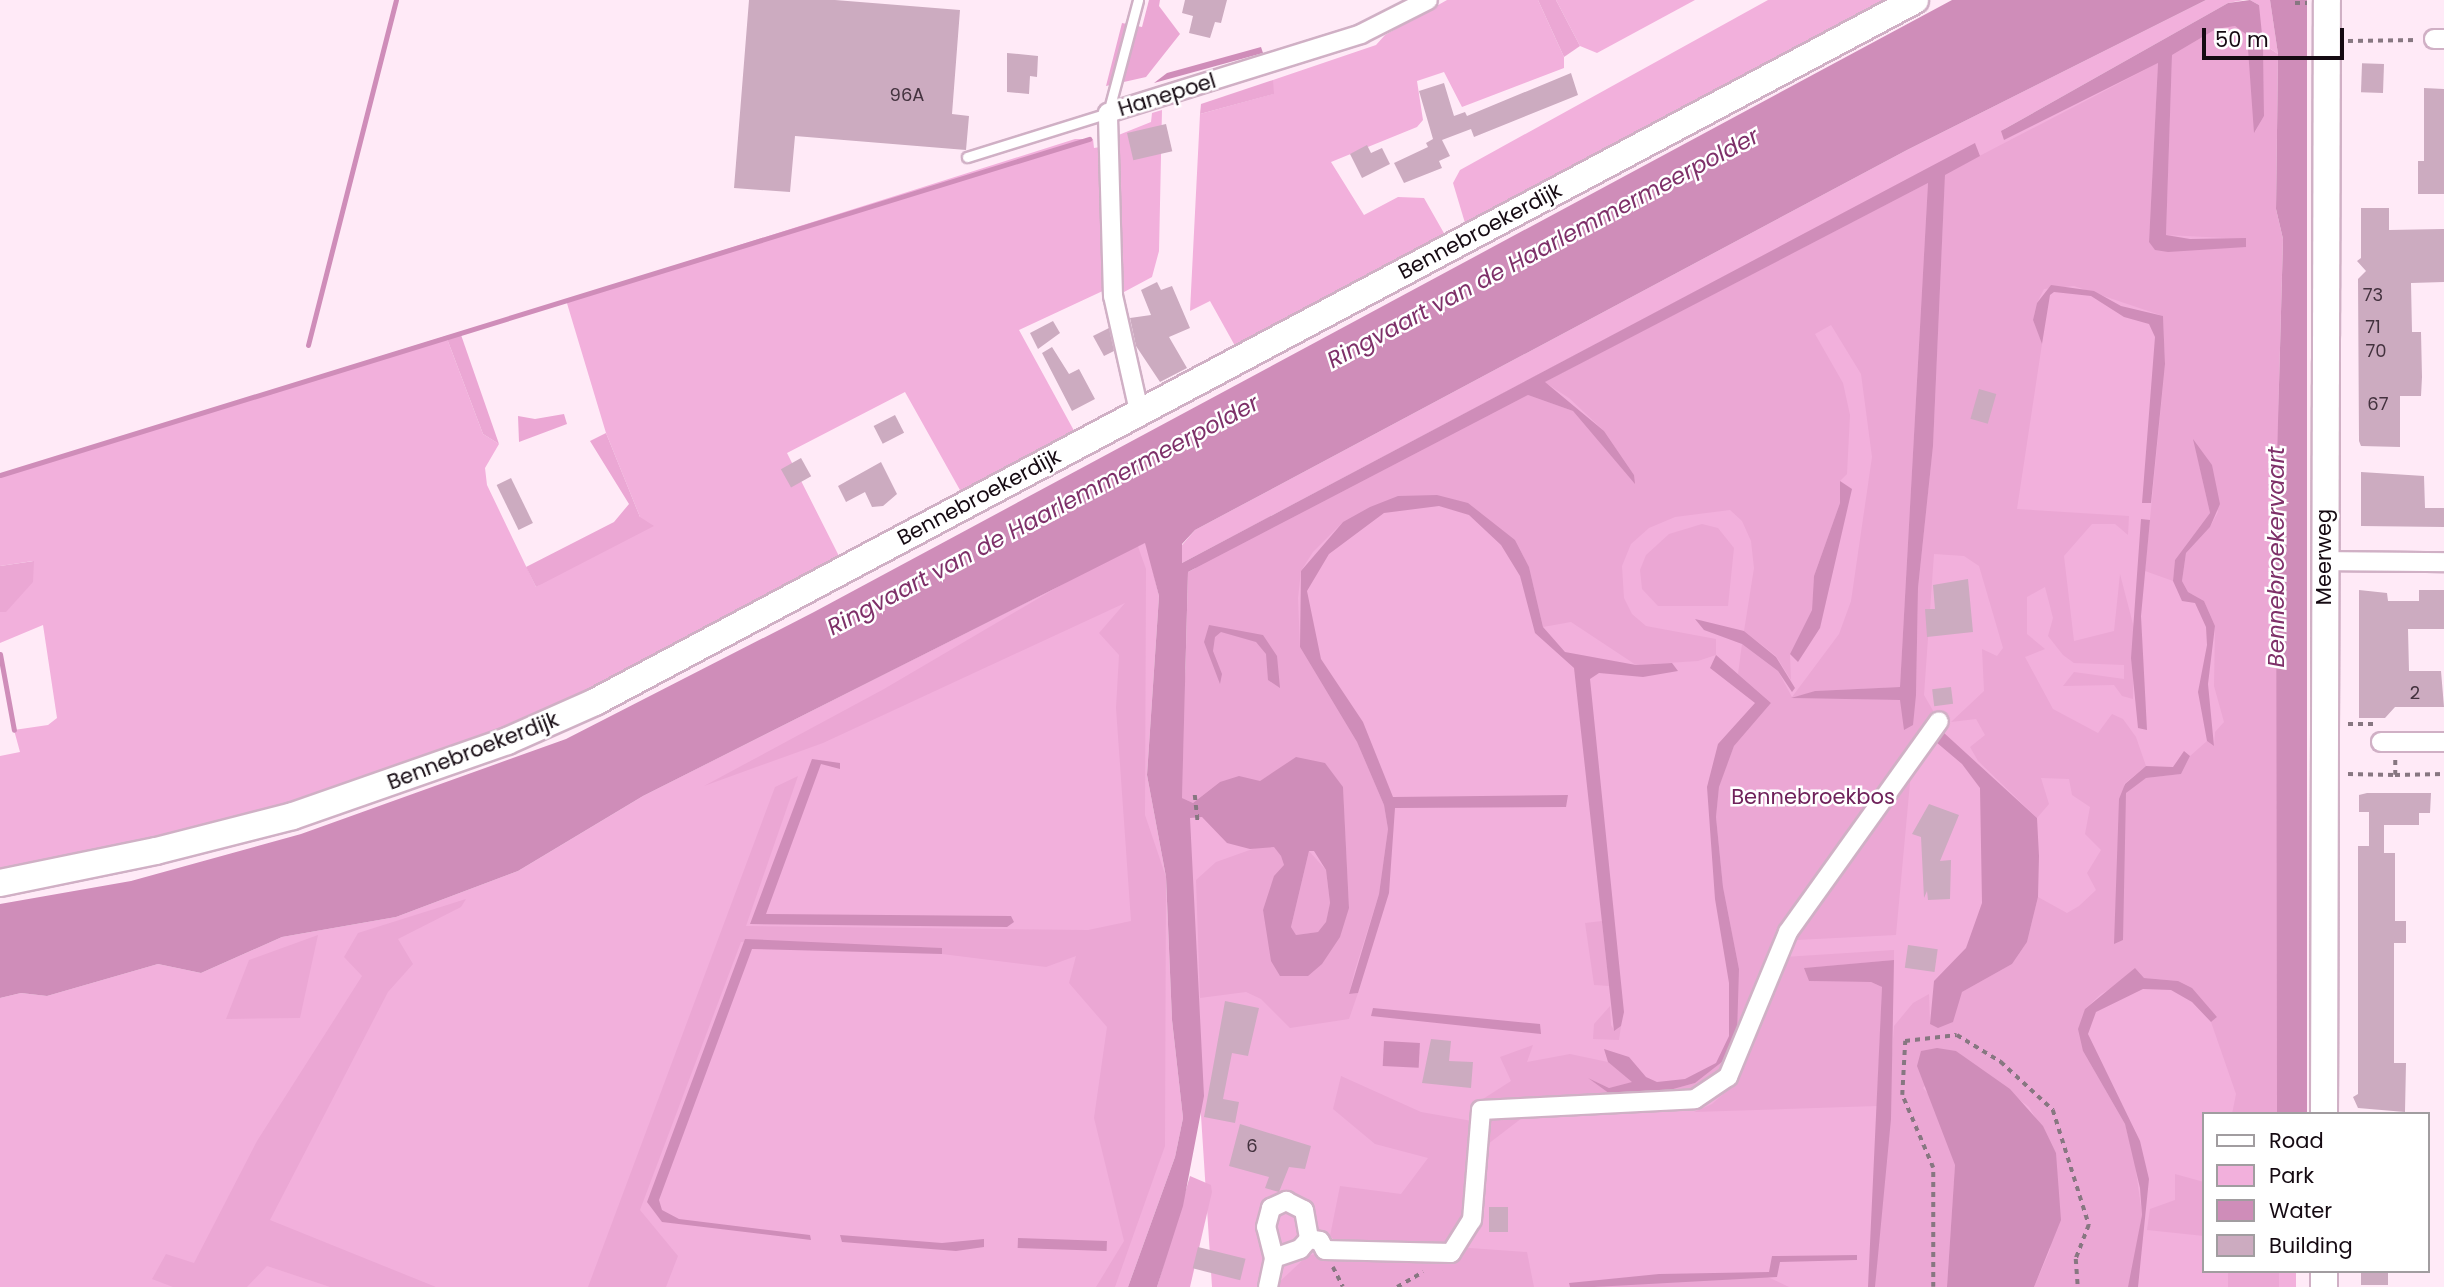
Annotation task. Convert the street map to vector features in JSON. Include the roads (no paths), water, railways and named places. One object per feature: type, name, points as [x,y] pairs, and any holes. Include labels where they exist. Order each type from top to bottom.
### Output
[{"type":"street","name":"Hanepoel","points":[[1139,411],[1113,296],[1108,113],[1361,34],[1428,0]]},
{"type":"street","name":"Bennebroekerdijk","points":[[0,883],[293,816],[507,741],[595,702],[1914,0]]},
{"type":"street","name":"Meerweg","points":[[2317,1],[2327,41],[2325,1112]]},
{"type":"street","points":[[2324,561],[2444,562]]},
{"type":"street","points":[[1309,1239],[1320,1241],[1325,1250],[1451,1253],[1472,1220],[1481,1110],[1695,1099],[1728,1077],[1788,932],[1939,721]]},
{"type":"street","points":[[2388,742],[2444,742]]},
{"type":"street","points":[[1268,1287],[1274,1258],[1266,1227],[1271,1208],[1286,1201],[1304,1210],[1309,1239]]},
{"type":"street","points":[[1274,1258],[1300,1249],[1309,1239]]},
{"type":"lane","points":[[967,157],[1108,113],[1138,0]]},
{"type":"water","name":"Ringvaart van de Haarlemmermeerpolder","points":[[1952,0],[2206,0],[1907,150],[1195,530],[1182,544],[1182,563],[1975,143],[1980,156],[1945,175],[1933,446],[1918,588],[1916,695],[1913,725],[1904,730],[1900,700],[1791,698],[1815,691],[1900,687],[1928,183],[1545,382],[1604,431],[1634,475],[1635,484],[1573,411],[1528,395],[1188,572],[1182,798],[1193,803],[1220,782],[1239,776],[1260,781],[1296,757],[1325,763],[1343,787],[1349,908],[1340,937],[1322,964],[1308,976],[1280,976],[1271,961],[1263,910],[1274,876],[1284,865],[1281,856],[1274,847],[1250,849],[1227,843],[1202,817],[1190,818],[1204,1096],[1183,1206],[1157,1287],[1128,1287],[1175,1157],[1183,1118],[1172,1020],[1166,877],[1147,775],[1159,596],[1145,543],[643,796],[518,871],[396,917],[282,937],[201,973],[158,964],[47,996],[21,993],[0,998],[0,904],[131,881],[301,834],[566,739],[814,612]],"holes":[[[1309,851],[1314,851],[1326,870],[1330,903],[1326,922],[1318,932],[1296,935],[1291,927]]]},
{"type":"water","points":[[2250,0],[2259,5],[2263,44],[2264,116],[2254,133],[2247,35],[2235,26],[2216,29],[2172,55],[2166,235],[2190,239],[2246,238],[2246,247],[2168,252],[2155,250],[2149,242],[2158,63],[2004,140],[2001,131],[2228,3]]},
{"type":"water","points":[[2270,0],[2307,0],[2307,1112],[2277,1112],[2276,494],[2283,239],[2276,209],[2278,54]]},
{"type":"water","points":[[1261,47],[1263,53],[1154,83],[1167,73]]},
{"type":"water","points":[[2051,285],[2094,291],[2121,306],[2163,316],[2165,364],[2151,503],[2142,503],[2155,337],[2149,324],[2124,317],[2091,296],[2054,292],[2050,295],[2042,344],[2033,320],[2037,303]]},
{"type":"water","points":[[2193,439],[2212,465],[2220,504],[2210,527],[2186,553],[2182,581],[2188,592],[2204,601],[2215,626],[2208,684],[2214,746],[2207,741],[2198,692],[2207,645],[2206,627],[2195,603],[2182,601],[2173,581],[2175,560],[2210,513]]},
{"type":"water","points":[[1840,481],[1852,489],[1820,628],[1798,662],[1790,654],[1812,610],[1814,576],[1840,503]]},
{"type":"water","points":[[1437,495],[1468,503],[1515,540],[1529,567],[1543,627],[1565,652],[1636,665],[1672,663],[1678,671],[1643,677],[1599,673],[1590,679],[1624,1012],[1621,1026],[1614,1031],[1574,668],[1535,633],[1520,576],[1501,545],[1469,515],[1439,506],[1384,513],[1329,554],[1307,591],[1321,659],[1363,722],[1393,797],[1568,795],[1566,807],[1395,808],[1389,893],[1358,993],[1349,994],[1379,894],[1388,829],[1384,805],[1357,742],[1300,647],[1301,571],[1343,522],[1398,496]]},
{"type":"water","points":[[2141,519],[2150,520],[2141,616],[2147,730],[2138,728],[2131,658]]},
{"type":"water","points":[[1695,619],[1744,631],[1776,657],[1795,688],[1792,692],[1778,671],[1742,644],[1704,630]]},
{"type":"water","points":[[1209,625],[1263,635],[1277,656],[1280,688],[1268,680],[1266,654],[1256,642],[1221,632],[1215,637],[1213,651],[1222,674],[1220,684],[1204,642]]},
{"type":"water","points":[[1716,655],[1771,703],[1734,746],[1719,787],[1716,817],[1723,887],[1739,969],[1737,1034],[1727,1058],[1695,1083],[1666,1091],[1610,1094],[1588,1078],[1609,1088],[1632,1082],[1608,1062],[1604,1049],[1629,1057],[1646,1077],[1657,1082],[1685,1079],[1716,1063],[1729,1036],[1729,983],[1715,899],[1707,787],[1718,744],[1755,703],[1710,668]]},
{"type":"water","points":[[1943,732],[2037,818],[2039,856],[2038,897],[2027,942],[2012,964],[1962,992],[1953,1022],[1938,1028],[1930,1024],[1934,981],[1966,948],[1982,903],[1980,788],[1962,764],[1936,742]]},
{"type":"water","points":[[2184,751],[2190,756],[2181,774],[2146,778],[2126,793],[2123,940],[2114,944],[2119,799],[2125,784],[2146,766],[2173,767]]},
{"type":"water","points":[[812,759],[840,763],[840,769],[821,764],[766,914],[1011,916],[1014,922],[1007,927],[750,924]]},
{"type":"water","points":[[745,939],[942,948],[942,954],[752,949],[659,1200],[662,1210],[679,1219],[810,1235],[811,1240],[662,1222],[647,1202]]},
{"type":"water","points":[[1894,960],[1891,1119],[1875,1287],[1868,1287],[1882,987],[1871,982],[1809,981],[1804,968]]},
{"type":"water","points":[[2135,968],[2144,978],[2178,981],[2192,988],[2217,1017],[2211,1022],[2192,1002],[2171,990],[2143,989],[2096,1012],[2088,1034],[2140,1141],[2149,1179],[2138,1287],[2128,1287],[2142,1215],[2140,1188],[2125,1124],[2083,1051],[2078,1029],[2085,1009]]},
{"type":"water","points":[[1373,1008],[1540,1024],[1541,1034],[1371,1016]]},
{"type":"water","points":[[1384,1041],[1420,1043],[1419,1068],[1383,1066]]},
{"type":"water","points":[[1937,1048],[1956,1051],[2010,1089],[2043,1126],[2056,1153],[2061,1220],[2034,1287],[1947,1287],[1955,1165],[1917,1066],[1921,1051]]},
{"type":"water","points":[[840,1235],[942,1243],[984,1239],[984,1247],[956,1251],[842,1242]]},
{"type":"water","points":[[1018,1238],[1107,1241],[1107,1251],[1018,1248]]},
{"type":"water","points":[[1857,1255],[1857,1260],[1780,1262],[1777,1277],[1594,1287],[1570,1287],[1569,1283],[1659,1274],[1769,1272],[1772,1256]]},
{"type":"waterway","points":[[308,345],[396,0]]},
{"type":"waterway","points":[[0,475],[1089,139]]},
{"type":"waterway","points":[[0,654],[14,730]]},
{"type":"water label","name":"Bennebroekervaart","points":[[2276,557]]},
{"type":"park label","name":"Bennebroekbos","points":[[1813,797]]}]
